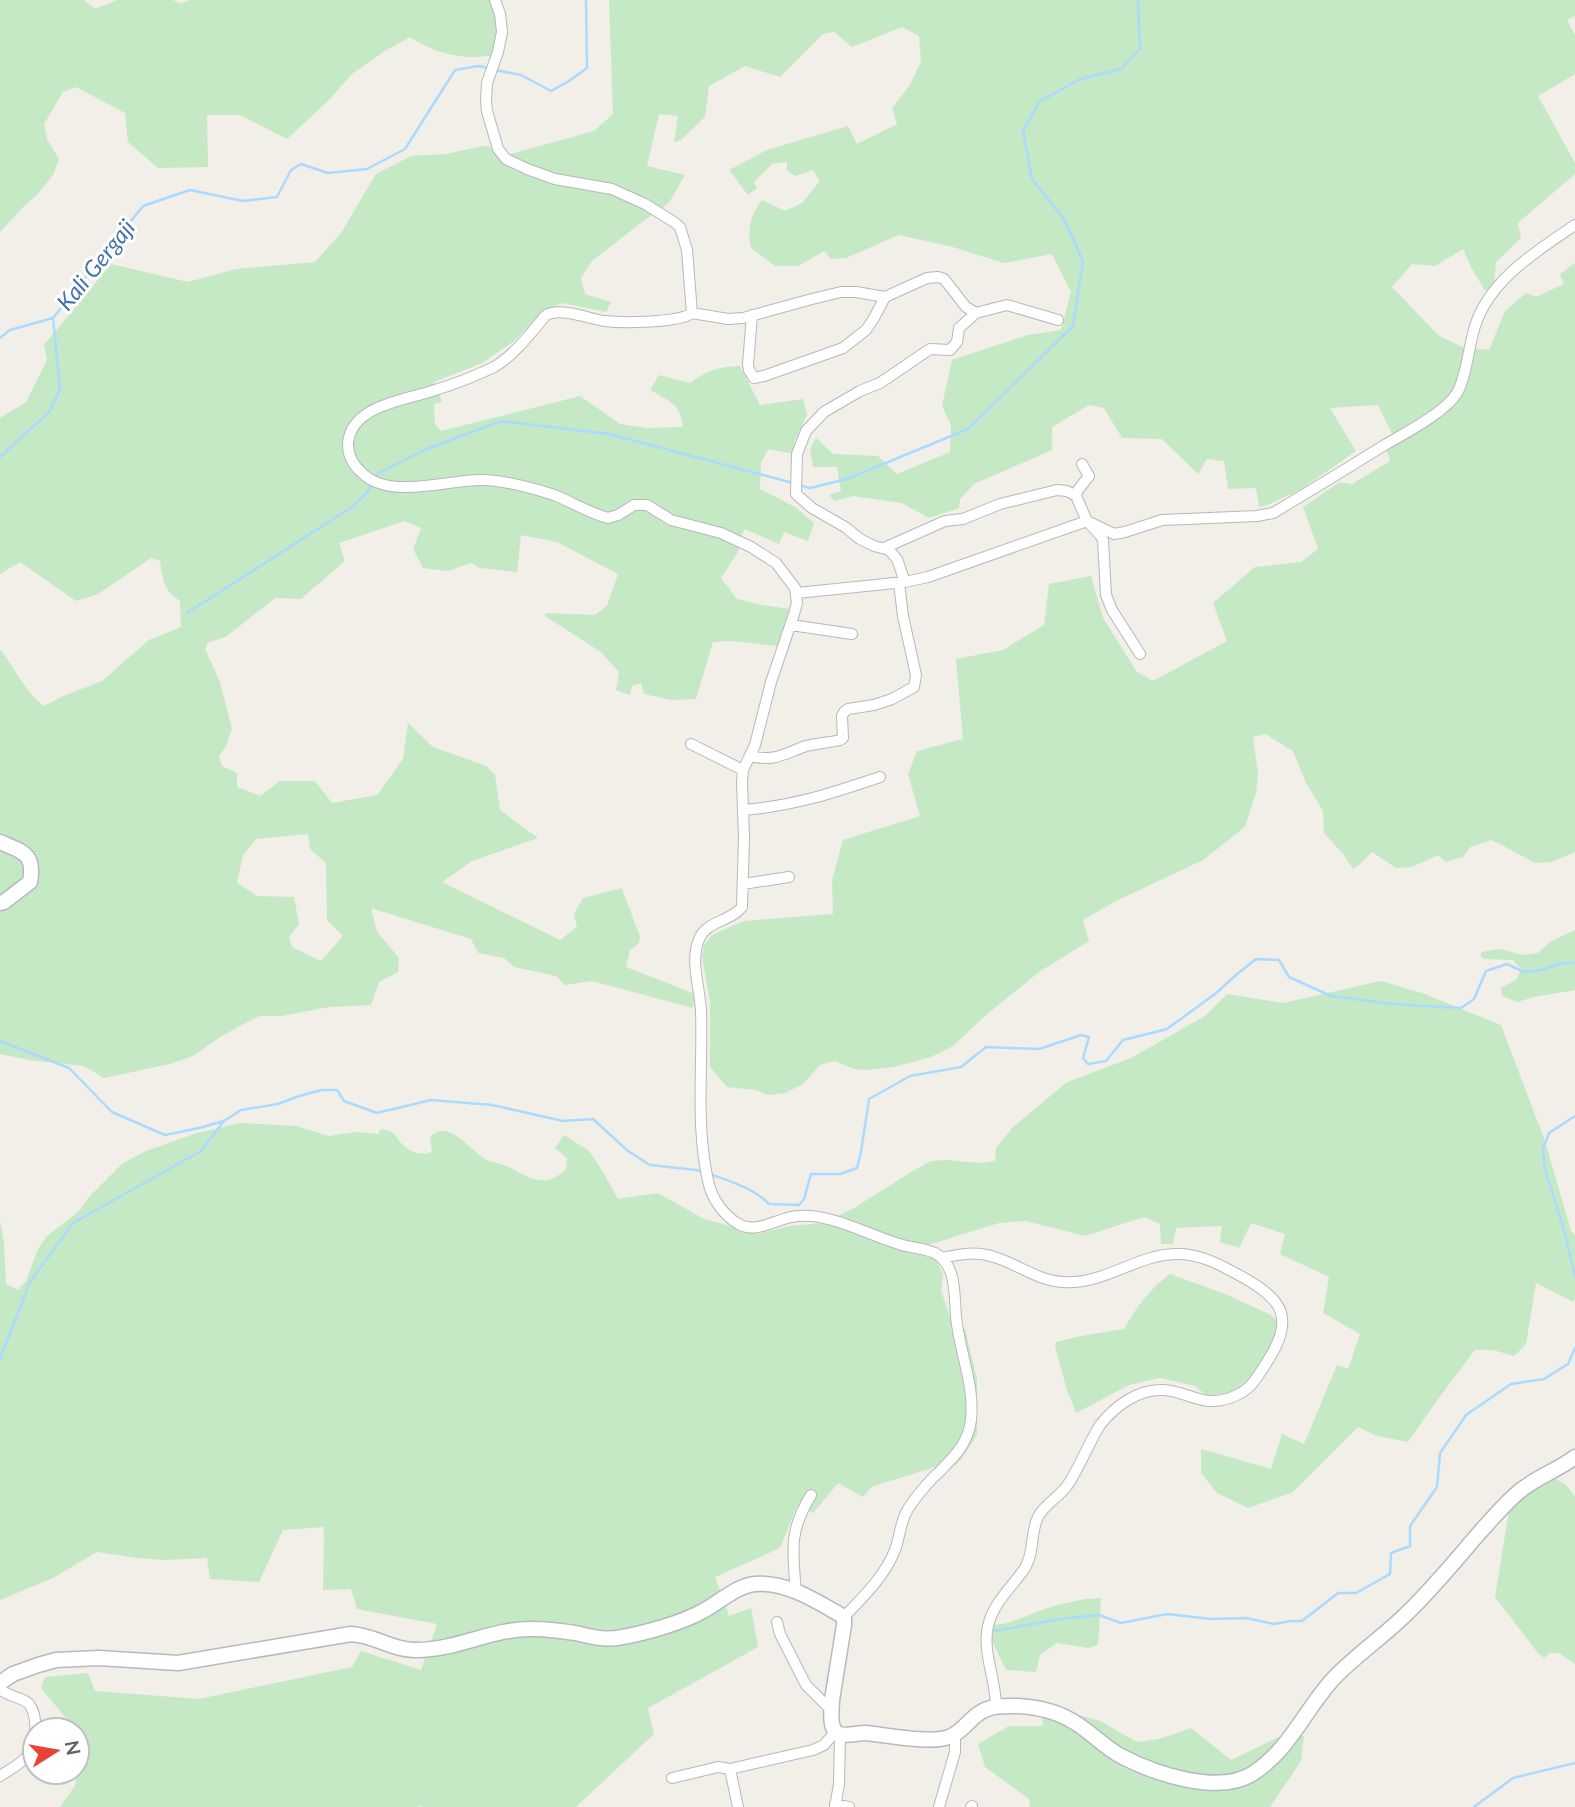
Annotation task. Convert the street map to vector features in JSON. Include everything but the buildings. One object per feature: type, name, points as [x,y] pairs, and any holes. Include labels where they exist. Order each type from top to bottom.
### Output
[{"type":"street","points":[[495,0],[502,32],[487,83],[487,111],[498,149],[506,159],[555,179],[612,189],[628,195],[680,228],[687,250],[692,313],[682,318],[621,322],[551,312],[495,367],[434,391],[388,403],[360,419],[350,434],[348,448],[353,463],[371,480],[394,488],[470,481],[509,483],[554,495],[608,518],[634,505],[647,505],[671,520],[721,533],[760,552],[776,563],[790,579],[797,593],[791,625],[771,682],[758,735],[743,770],[742,907],[734,915],[704,931],[696,954],[701,1009],[702,1136],[709,1185],[723,1210],[743,1226],[754,1228],[798,1216],[824,1217],[942,1258],[953,1281],[971,1409],[968,1432],[960,1450],[936,1474],[905,1513],[887,1567],[844,1617],[832,1700],[832,1725],[838,1733],[839,1784],[835,1805],[849,1807]]},
{"type":"street","points":[[797,593],[902,582],[937,574],[1087,521],[1111,533],[1118,533],[1162,520],[1273,513],[1423,423],[1449,403],[1457,393],[1475,325],[1490,297],[1517,266],[1575,225]]},
{"type":"street","points":[[692,313],[728,319],[841,292],[884,296],[927,278],[938,277],[944,279],[966,307],[976,313]]},
{"type":"street","points":[[752,315],[748,364],[752,377],[758,378],[843,348],[866,330],[884,296]]},
{"type":"street","points":[[750,756],[776,758],[806,746],[840,740],[843,738],[842,716],[848,709],[892,699],[914,687],[916,675],[903,616],[902,582],[897,559],[889,550],[860,539],[812,508],[796,494],[797,454],[806,431],[824,412],[880,383],[930,349],[950,350],[957,342],[959,328],[976,313],[1007,305],[1058,320]]},
{"type":"street","points":[[1076,496],[1088,479],[1082,464]]},
{"type":"street","points":[[884,548],[945,521],[964,519],[1000,504],[1057,490],[1067,491],[1076,496],[1087,521],[1103,540],[1108,602],[1140,654]]},
{"type":"street","points":[[791,625],[852,634]]},
{"type":"street","points":[[691,744],[743,770]]},
{"type":"street","points":[[743,810],[795,804],[880,777]]},
{"type":"street","points":[[0,842],[28,856],[32,872],[30,882],[0,903]]},
{"type":"street","points":[[743,884],[789,877]]},
{"type":"street","points":[[942,1258],[967,1253],[983,1254],[1047,1279],[1072,1282],[1102,1277],[1162,1255],[1191,1255],[1224,1266],[1252,1282],[1278,1305],[1283,1319],[1281,1335],[1272,1354],[1251,1385],[1239,1394],[1209,1402],[1167,1390],[1153,1390],[1125,1402],[1100,1425],[1068,1485],[1041,1512],[1029,1560],[990,1618],[987,1645],[996,1706]]},
{"type":"street","points":[[672,1778],[718,1767],[730,1769],[813,1750],[838,1733],[948,1738],[979,1713],[996,1706],[1022,1706],[1073,1721],[1120,1756],[1147,1768],[1203,1782],[1240,1780],[1272,1760],[1334,1678],[1402,1619],[1494,1516],[1521,1490],[1575,1458]]},
{"type":"street","points":[[796,1593],[793,1539],[799,1517],[811,1495]]},
{"type":"street","points":[[0,1683],[13,1674],[57,1660],[99,1658],[178,1663],[351,1634],[366,1636],[399,1649],[420,1650],[523,1629],[572,1633],[598,1639],[617,1638],[666,1626],[697,1614],[735,1591],[755,1584],[776,1585],[821,1603],[844,1617]]},
{"type":"street","points":[[777,1622],[780,1634],[806,1685],[832,1711]]},
{"type":"street","points":[[0,1689],[9,1696],[25,1700],[29,1704],[34,1723],[33,1743],[26,1758],[0,1776]]},
{"type":"street","points":[[939,1807],[955,1752],[955,1734]]},
{"type":"street","points":[[730,1769],[738,1807]]},
{"type":"green space","points":[[0,0],[84,0],[95,9],[117,0],[173,0],[181,4],[189,0],[493,0],[499,29],[493,55],[482,57],[450,54],[410,37],[353,73],[327,102],[287,139],[240,115],[207,115],[208,167],[158,168],[128,142],[125,113],[76,87],[63,92],[44,124],[47,139],[59,159],[53,175],[0,232]]},
{"type":"green space","points":[[609,0],[1575,0],[1575,16],[1567,20],[1575,35],[1575,74],[1538,96],[1575,163],[1575,174],[1518,223],[1521,238],[1496,262],[1494,285],[1485,291],[1463,249],[1435,266],[1412,264],[1392,287],[1439,336],[1463,347],[1489,350],[1505,311],[1526,293],[1536,297],[1564,284],[1560,274],[1575,263],[1575,852],[1552,862],[1535,863],[1491,840],[1470,847],[1463,857],[1446,862],[1438,855],[1412,867],[1396,868],[1372,852],[1353,869],[1324,833],[1323,811],[1306,783],[1293,751],[1265,734],[1253,737],[1258,774],[1256,793],[1245,827],[1203,860],[1116,901],[1083,920],[1089,941],[1039,972],[953,1046],[931,1057],[894,1067],[854,1069],[835,1061],[820,1065],[803,1084],[785,1093],[768,1095],[756,1090],[727,1087],[710,1067],[710,1002],[702,957],[704,945],[712,935],[744,921],[833,914],[832,880],[843,840],[920,816],[908,774],[917,751],[963,739],[956,659],[1003,650],[1044,625],[1049,584],[1091,576],[1103,618],[1137,672],[1153,681],[1227,641],[1213,603],[1255,567],[1301,562],[1318,549],[1303,507],[1340,482],[1352,484],[1390,461],[1386,449],[1396,442],[1378,405],[1330,408],[1356,451],[1300,490],[1259,507],[1256,488],[1228,489],[1224,461],[1207,459],[1198,474],[1162,439],[1122,438],[1104,408],[1089,405],[1052,427],[1052,450],[974,484],[960,499],[959,508],[929,518],[902,503],[853,496],[835,501],[829,495],[841,491],[837,467],[813,467],[810,449],[816,438],[833,454],[878,456],[897,474],[950,452],[951,425],[942,406],[952,360],[1028,335],[1061,330],[1071,292],[1052,254],[1004,263],[953,247],[899,235],[846,258],[831,259],[824,251],[798,266],[775,266],[751,248],[750,223],[762,200],[785,211],[802,203],[820,181],[813,170],[795,176],[787,170],[787,162],[772,164],[754,182],[757,188],[748,195],[729,170],[767,150],[848,126],[857,144],[897,124],[892,108],[910,85],[921,61],[919,36],[902,27],[852,47],[834,32],[823,34],[780,77],[745,66],[709,86],[705,117],[681,140],[674,142],[678,116],[659,114],[647,166],[685,175],[664,207],[592,261],[581,278],[585,294],[611,302],[606,312],[562,303],[543,311],[514,341],[482,363],[434,382],[442,402],[434,404],[435,424],[441,431],[580,396],[620,424],[647,428],[683,427],[676,408],[650,390],[659,375],[690,383],[708,372],[732,366],[740,366],[760,405],[803,399],[807,415],[794,442],[794,454],[769,449],[761,462],[760,489],[795,507],[814,523],[808,541],[784,532],[779,544],[744,529],[738,552],[721,578],[737,599],[789,609],[777,646],[732,641],[713,642],[696,699],[672,700],[644,694],[641,683],[632,686],[630,695],[616,690],[619,672],[601,652],[545,616],[546,613],[595,615],[607,606],[618,574],[557,542],[521,535],[517,572],[480,568],[471,563],[448,571],[423,568],[413,549],[421,528],[404,521],[339,543],[345,561],[301,599],[275,598],[227,636],[208,643],[205,649],[220,682],[232,729],[219,756],[222,766],[237,773],[237,787],[260,796],[280,781],[315,781],[332,803],[377,795],[403,759],[408,723],[433,747],[486,766],[495,775],[500,810],[538,838],[472,861],[442,882],[560,940],[577,927],[574,914],[583,898],[622,888],[640,937],[639,943],[630,950],[626,967],[695,994],[693,1008],[592,981],[565,985],[556,976],[514,967],[504,958],[478,953],[471,939],[371,908],[377,932],[399,958],[398,972],[379,982],[371,1005],[329,1007],[282,1016],[260,1016],[220,1037],[193,1056],[170,1064],[104,1078],[84,1066],[0,1054],[0,649],[26,687],[44,706],[102,681],[149,640],[181,627],[180,601],[165,584],[160,561],[151,558],[98,594],[76,601],[20,562],[0,574],[0,418],[26,402],[47,360],[44,345],[111,264],[188,282],[236,269],[315,262],[341,233],[376,174],[411,156],[446,154],[483,146],[492,147],[500,157],[594,131],[613,114]],"holes":[[[308,834],[310,849],[326,863],[327,920],[343,936],[321,961],[292,947],[289,937],[299,924],[294,897],[257,896],[237,883],[243,855],[256,839]]]},
{"type":"green space","points":[[1575,930],[1575,990],[1518,1002],[1502,996],[1501,988],[1517,979],[1521,969],[1513,960],[1484,959],[1481,952],[1500,949],[1523,955],[1538,953],[1550,942]]},
{"type":"green space","points":[[1381,981],[1422,993],[1501,1025],[1545,1141],[1571,1231],[1575,1235],[1573,1302],[1536,1283],[1526,1344],[1514,1356],[1493,1350],[1475,1350],[1408,1442],[1377,1436],[1358,1427],[1293,1492],[1248,1508],[1217,1493],[1201,1473],[1201,1449],[1271,1469],[1282,1434],[1304,1444],[1337,1365],[1348,1369],[1360,1334],[1323,1313],[1329,1277],[1280,1254],[1285,1234],[1251,1223],[1239,1248],[1220,1242],[1222,1226],[1176,1228],[1173,1244],[1161,1244],[1160,1224],[1144,1217],[1085,1236],[1026,1221],[999,1223],[928,1245],[943,1273],[941,1291],[952,1323],[965,1329],[977,1379],[977,1435],[961,1460],[939,1479],[935,1467],[871,1487],[863,1497],[838,1483],[813,1513],[797,1506],[780,1548],[715,1577],[729,1616],[751,1608],[758,1647],[648,1708],[654,1734],[576,1807],[60,1807],[75,1786],[91,1786],[91,1716],[64,1716],[41,1688],[45,1677],[88,1673],[95,1691],[199,1699],[352,1667],[361,1651],[421,1670],[437,1624],[357,1609],[351,1589],[323,1590],[324,1527],[283,1530],[259,1582],[210,1579],[207,1558],[163,1560],[97,1552],[53,1578],[0,1600],[0,1220],[6,1284],[18,1290],[26,1281],[38,1249],[46,1237],[79,1211],[88,1198],[123,1163],[146,1151],[197,1133],[240,1123],[296,1126],[329,1136],[356,1132],[378,1134],[381,1129],[394,1134],[410,1150],[423,1154],[432,1152],[430,1137],[444,1131],[452,1133],[485,1159],[539,1180],[552,1179],[566,1169],[567,1158],[555,1148],[564,1135],[589,1151],[618,1199],[658,1193],[702,1218],[758,1234],[789,1226],[824,1223],[931,1161],[995,1161],[996,1148],[1013,1127],[1067,1082],[1131,1058],[1205,1016],[1227,994],[1283,1003]]},
{"type":"green space","points":[[1170,1274],[1225,1294],[1271,1315],[1277,1321],[1279,1328],[1259,1366],[1246,1382],[1227,1395],[1207,1396],[1195,1386],[1160,1378],[1129,1385],[1076,1413],[1067,1390],[1056,1342],[1124,1329],[1144,1299]]},
{"type":"green space","points":[[1552,1477],[1565,1484],[1575,1496],[1575,1664],[1559,1653],[1549,1653],[1544,1658],[1538,1653],[1495,1597],[1507,1510],[1532,1488]]},
{"type":"green space","points":[[1101,1598],[1098,1645],[1088,1648],[1057,1643],[1040,1655],[1036,1672],[1006,1670],[985,1626],[1008,1623],[1053,1606]]},
{"type":"green space","points":[[1040,1705],[1100,1721],[1137,1742],[1159,1739],[1191,1728],[1231,1760],[1283,1735],[1304,1736],[1301,1761],[1270,1807],[1030,1807],[1029,1799],[985,1767],[978,1744],[1009,1726],[1043,1726]]},
{"type":"waterway","name":"Kali Gergaji","points":[[495,70],[521,75],[551,91],[587,68],[586,0]]},
{"type":"waterway","points":[[799,485],[810,488],[847,479],[968,429],[1073,326],[1083,261],[1064,219],[1032,179],[1023,131],[1039,102],[1078,80],[1121,69],[1140,49],[1138,0]]},
{"type":"waterway","name":"Kali Gergaji","points":[[0,338],[10,330],[53,318],[143,206],[190,190],[243,201],[277,197],[291,170],[301,164],[328,173],[367,169],[405,149],[455,70],[478,66],[488,68]]},
{"type":"waterway","points":[[0,457],[49,412],[60,390],[53,318]]},
{"type":"waterway","points":[[375,477],[427,449],[501,421],[609,434],[793,483]]},
{"type":"waterway","points":[[187,613],[352,507],[367,493],[372,483]]},
{"type":"waterway","points":[[709,1174],[749,1189],[769,1204],[799,1205],[804,1199],[811,1174],[840,1174],[857,1168],[869,1099],[910,1076],[961,1067],[986,1047],[1039,1049],[1081,1035],[1089,1037],[1083,1058],[1088,1064],[1106,1061],[1123,1040],[1167,1029],[1215,994],[1256,959],[1279,960],[1289,977],[1331,996],[1392,1004],[1461,1008],[1474,999],[1486,971],[1507,964],[1524,972],[1542,970],[1562,963],[1575,963]]},
{"type":"waterway","points":[[0,1041],[69,1068],[112,1112],[165,1135],[224,1121],[241,1110],[278,1104],[322,1090],[337,1090],[344,1101],[377,1113],[431,1100],[492,1105],[563,1121],[593,1119],[628,1151],[650,1165],[703,1172]]},
{"type":"waterway","points":[[1575,1116],[1549,1133],[1543,1149],[1545,1169],[1575,1276]]},
{"type":"waterway","points":[[0,1359],[30,1282],[73,1223],[201,1151],[224,1121]]},
{"type":"waterway","points":[[995,1631],[1099,1615],[1121,1623],[1167,1614],[1211,1619],[1246,1618],[1274,1624],[1302,1621],[1338,1593],[1356,1593],[1390,1574],[1391,1553],[1410,1546],[1410,1526],[1437,1487],[1440,1453],[1466,1415],[1511,1384],[1544,1379],[1568,1364],[1575,1348]]},
{"type":"waterway","points":[[1474,1807],[1513,1778],[1575,1763]]}]
